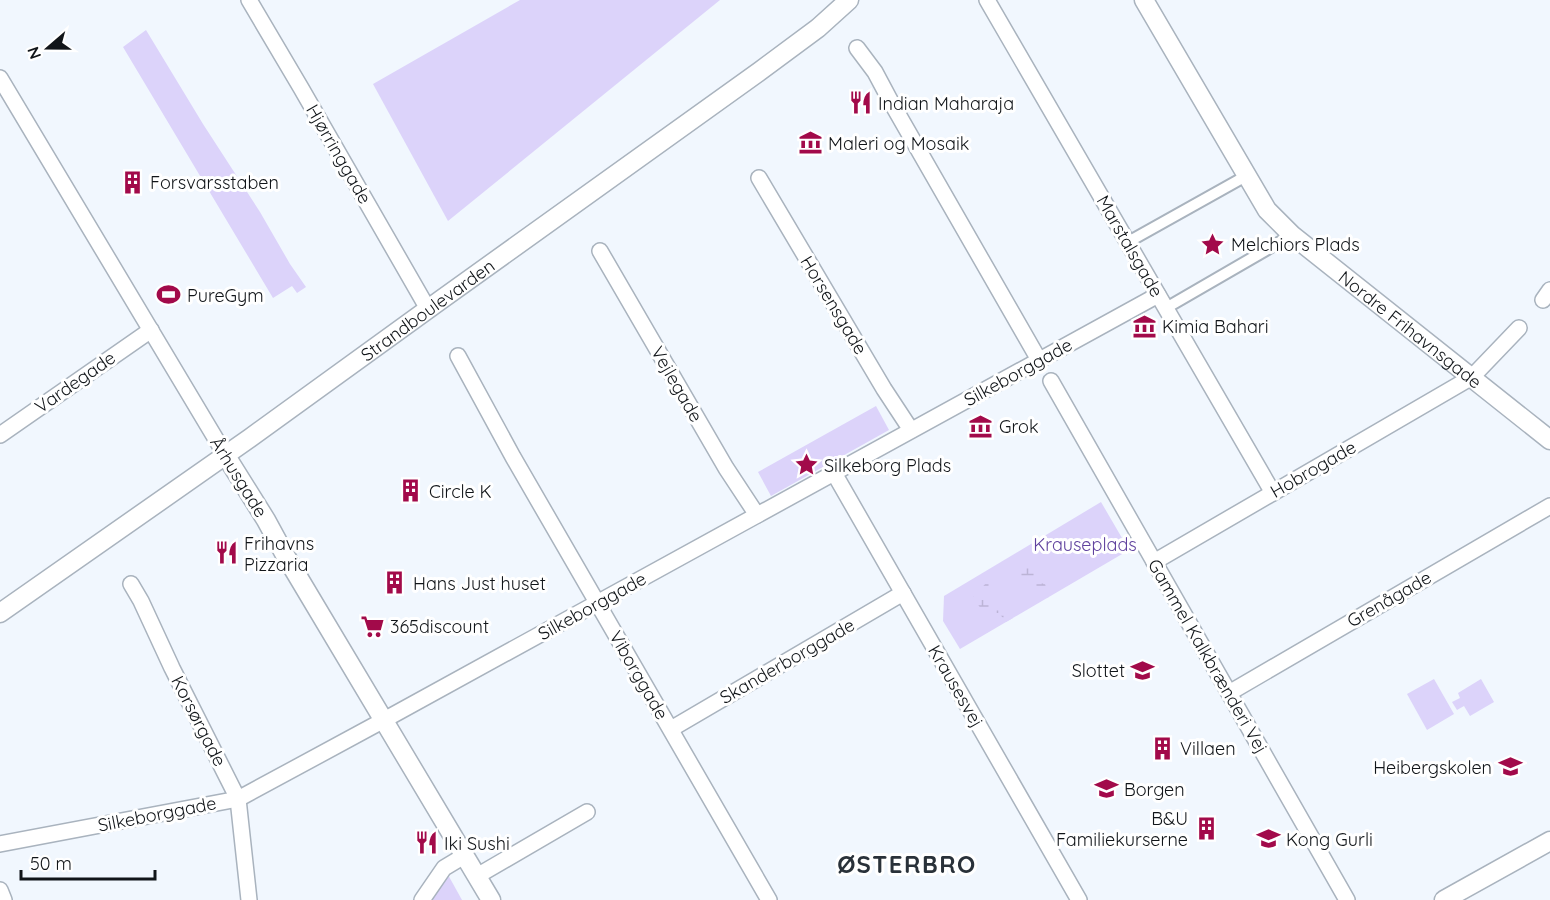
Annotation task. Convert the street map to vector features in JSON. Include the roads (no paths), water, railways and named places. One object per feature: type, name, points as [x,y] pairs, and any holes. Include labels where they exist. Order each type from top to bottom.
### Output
[{"type":"street","name":"Hjørringgade","points":[[249,0],[428,309]]},
{"type":"street","name":"Marstalsgade","points":[[987,0],[1273,493]]},
{"type":"street","name":"Nordre Frihavnsgade","points":[[1144,0],[1267,210],[1292,235],[1550,440]]},
{"type":"street","name":"Strandboulevarden","points":[[0,613],[226,456],[797,44],[847,1]]},
{"type":"street","points":[[857,48],[876,72],[1039,360]]},
{"type":"street","name":"Århusgade","points":[[3,89],[266,520],[491,900]]},
{"type":"street","points":[[1128,242],[1246,176]]},
{"type":"street","name":"Horsensgade","points":[[759,178],[884,389],[911,430]]},
{"type":"street","points":[[1162,301],[1292,235]]},
{"type":"street","name":"Vejlegade","points":[[600,251],[726,468],[757,515]]},
{"type":"street","name":"Silkeborggade","points":[[0,844],[238,799],[1039,360],[1162,301]]},
{"type":"street","name":"Hobrogade","points":[[1154,562],[1472,377],[1519,328]]},
{"type":"street","name":"Vardegade","points":[[0,435],[151,330]]},
{"type":"street","name":"Viborggade","points":[[458,356],[513,457],[769,900]]},
{"type":"street","name":"Gammel Kalkbrænderi Vej","points":[[1051,381],[1347,900]]},
{"type":"street","name":"Krausesvej","points":[[834,473],[1079,900]]},
{"type":"street","name":"Grenågade","points":[[1229,693],[1550,506]]},
{"type":"street","name":"Korsørgade","points":[[131,584],[238,799],[249,900]]},
{"type":"street","name":"Skanderborggade","points":[[671,729],[903,593]]},
{"type":"street","points":[[477,876],[587,812]]},
{"type":"street","points":[[1443,900],[1550,842]]},
{"type":"street","points":[[422,900],[444,868],[464,856]]},
{"type":"street","points":[[0,890],[4,900]]},
{"type":"place","name":"Indian Maharaja","points":[[860,103]]},
{"type":"place","name":"Maleri og Mosaik","points":[[810,143]]},
{"type":"place","name":"Forsvarsstaben","points":[[132,182]]},
{"type":"place","name":"Melchiors Plads","points":[[1213,244]]},
{"type":"place","name":"PureGym","points":[[169,295]]},
{"type":"place","name":"Kimia Bahari","points":[[1144,326]]},
{"type":"place","name":"Grok","points":[[981,426]]},
{"type":"place","name":"Silkeborg Plads","points":[[806,465]]},
{"type":"place","name":"Circle K","points":[[411,491]]},
{"type":"place","name":"Frihavns Pizzaria","points":[[226,553]]},
{"type":"place","name":"Hans Just huset","points":[[395,583]]},
{"type":"place","name":"365discount","points":[[372,626]]},
{"type":"place","name":"Slottet","points":[[1143,670]]},
{"type":"place","name":"Villaen","points":[[1162,748]]},
{"type":"place","name":"Heibergskolen","points":[[1510,767]]},
{"type":"place","name":"Borgen","points":[[1106,789]]},
{"type":"place","name":"B&U Familiekurserne","points":[[1206,828]]},
{"type":"place","name":"Kong Gurli","points":[[1268,839]]},
{"type":"place","name":"Iki Sushi","points":[[426,843]]},
{"type":"district","name":"ØSTERBRO","points":[[907,864]]},
{"type":"park label","name":"Krauseplads","points":[[1085,544]]}]
